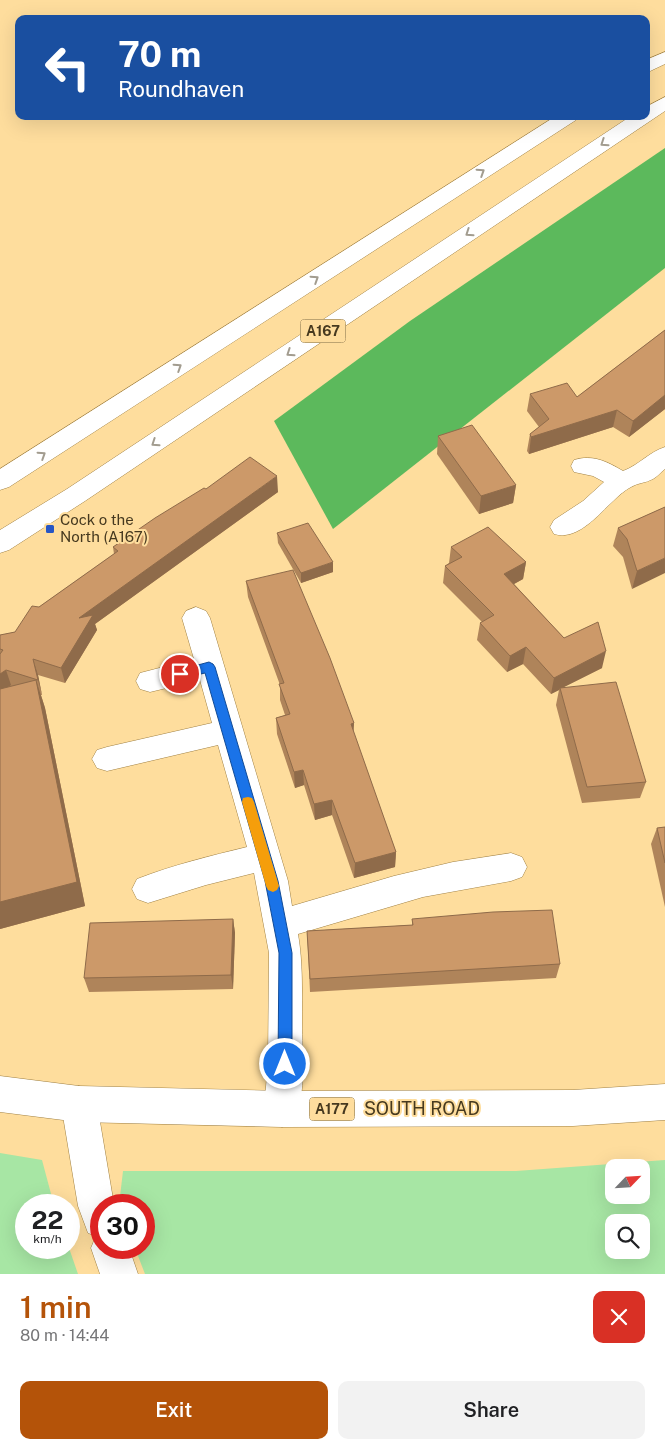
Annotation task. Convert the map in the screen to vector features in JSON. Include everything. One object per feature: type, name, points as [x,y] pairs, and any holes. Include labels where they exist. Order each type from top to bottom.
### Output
[{"type":"main road","points":[[650,66],[665,57]]},
{"type":"main road","name":"A167","points":[[650,112],[665,102]]},
{"type":"main road","points":[[0,481],[563,120]]},
{"type":"main road","name":"A167","points":[[0,543],[85,490],[639,120]]},
{"type":"main road","points":[[563,527],[592,508],[621,481],[644,473],[665,456]]},
{"type":"main road","points":[[583,466],[599,468],[621,481]]},
{"type":"main road","points":[[196,618],[272,881],[280,924],[285,953],[285,1064],[282,1109]]},
{"type":"main road","points":[[150,681],[209,667]]},
{"type":"main road","points":[[108,759],[228,731]]},
{"type":"main road","points":[[148,889],[206,871],[264,857]]},
{"type":"main road","points":[[280,924],[444,879],[481,870],[510,867]]},
{"type":"main road","name":"SOUTH ROAD","points":[[0,1094],[79,1104],[282,1109],[573,1108],[665,1102]]},
{"type":"main road","points":[[79,1104],[94,1194]]},
{"type":"main road","points":[[114,1259],[119,1274]]},
{"type":"green space","points":[[665,148],[665,268],[333,529],[274,421],[410,321]]},
{"type":"green space","points":[[0,1153],[42,1160],[51,1194],[15,1194],[15,1259],[73,1259],[78,1274],[0,1274]]},
{"type":"green space","points":[[665,1160],[665,1274],[145,1274],[139,1259],[155,1259],[155,1194],[120,1194],[123,1171],[516,1171],[605,1164],[605,1204],[650,1204],[650,1161]]},
{"type":"building","points":[[665,330],[665,395],[633,421],[617,410],[531,437],[530,434],[549,419],[530,394],[567,383],[577,397]]},
{"type":"building","points":[[472,425],[516,485],[481,496],[438,436]]},
{"type":"building","points":[[250,457],[277,476],[79,618],[93,615],[61,668],[33,659],[38,680],[6,670],[0,674],[0,654],[3,650],[0,649],[0,635],[15,632],[32,606],[39,607],[118,551],[113,547],[155,518],[204,488],[206,489]]},
{"type":"building","points":[[665,507],[665,558],[637,571],[627,539],[618,528]]},
{"type":"building","points":[[308,523],[333,562],[301,573],[277,533]]},
{"type":"building","points":[[488,527],[526,562],[504,574],[564,638],[598,622],[606,651],[554,678],[526,647],[510,656],[480,623],[494,615],[445,566],[462,557],[451,547]]},
{"type":"building","points":[[293,570],[330,658],[354,723],[351,724],[396,852],[355,863],[332,800],[314,804],[303,770],[294,772],[276,718],[290,714],[279,684],[284,683],[246,581]]},
{"type":"building","points":[[36,680],[77,882],[0,902],[0,689]]},
{"type":"building","points":[[616,682],[646,782],[587,787],[560,688]]},
{"type":"building","points":[[665,827],[665,863],[657,828]]},
{"type":"building","points":[[552,910],[560,964],[310,979],[307,931],[413,925],[412,919],[493,912]]},
{"type":"building","points":[[233,919],[231,975],[84,978],[90,923]]},
{"type":"slow traffic","points":[[248,802],[273,886]]},
{"type":"place","name":"Cock o the North (A167)","points":[[50,529]]},
{"type":"route","points":[[180,674],[209,667],[272,881],[285,953],[285,1064]]}]
